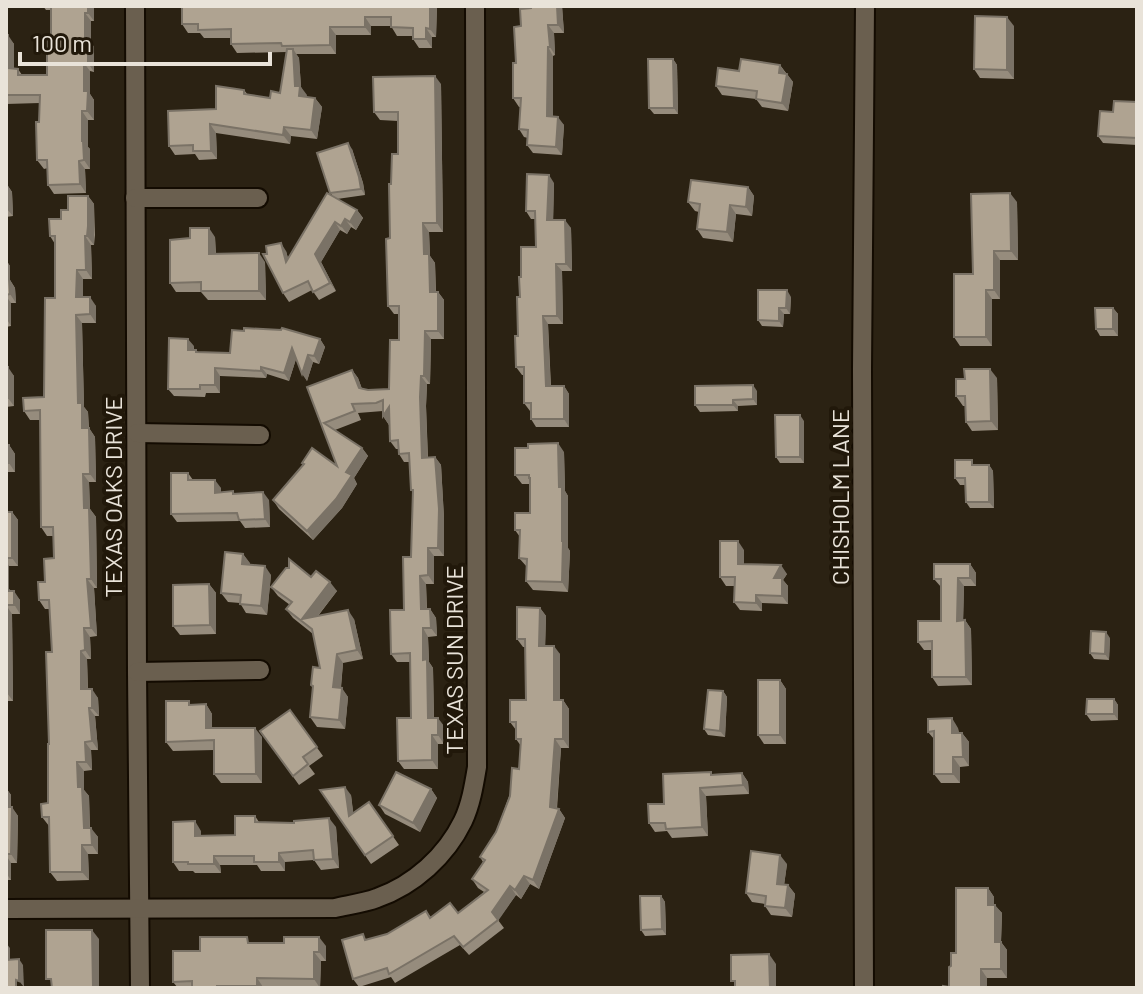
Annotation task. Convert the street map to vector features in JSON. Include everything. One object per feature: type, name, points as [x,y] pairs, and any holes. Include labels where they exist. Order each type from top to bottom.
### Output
[{"type":"street","name":"TEXAS OAKS DRIVE","points":[[135,6],[140,988]]},
{"type":"street","name":"TEXAS SUN DRIVE","points":[[6,909],[335,908],[376,899],[406,884],[429,868],[463,820],[473,793],[477,767],[475,6]]},
{"type":"street","name":"CHISHOLM LANE","points":[[864,988],[862,369],[865,6]]},
{"type":"street","points":[[135,198],[258,198]]},
{"type":"street","points":[[137,433],[260,435]]},
{"type":"street","points":[[137,672],[260,670]]},
{"type":"building","points":[[51,6],[88,6],[85,38],[88,38],[88,63],[84,63],[84,91],[88,91],[87,111],[82,111],[84,160],[79,161],[80,184],[48,185],[47,160],[37,160],[36,122],[39,122],[40,95],[6,95],[6,35],[8,68],[18,69],[18,75],[47,75]]},
{"type":"building","points":[[182,6],[430,6],[430,29],[426,28],[426,39],[413,39],[413,28],[391,27],[391,17],[365,17],[365,27],[330,27],[330,45],[231,44],[231,29],[198,30],[198,24],[182,24]]},
{"type":"building","points":[[557,6],[558,25],[548,25],[547,116],[558,117],[556,147],[527,145],[528,130],[519,129],[521,98],[513,98],[513,63],[516,63],[514,27],[521,26],[520,9]]},
{"type":"building","points":[[975,16],[1007,17],[1007,70],[974,69]]},
{"type":"building","points":[[287,49],[293,49],[295,86],[300,86],[299,96],[315,98],[311,130],[284,127],[283,135],[210,124],[211,151],[193,151],[193,145],[169,146],[168,111],[216,109],[216,86],[270,98],[271,91],[280,93]]},
{"type":"building","points":[[648,59],[673,59],[674,108],[649,108]]},
{"type":"building","points":[[741,59],[780,65],[779,73],[787,74],[782,103],[756,99],[757,91],[716,86],[718,68],[739,71]]},
{"type":"building","points":[[435,76],[437,223],[423,223],[424,254],[429,254],[430,292],[438,292],[438,331],[425,331],[424,376],[421,376],[420,397],[422,458],[435,457],[438,548],[428,548],[428,575],[420,576],[421,609],[430,609],[431,628],[423,628],[428,718],[438,718],[438,735],[432,735],[432,760],[398,761],[397,718],[411,718],[410,653],[391,654],[390,610],[404,610],[403,557],[411,557],[413,490],[409,453],[399,454],[398,440],[390,441],[389,407],[383,416],[383,400],[352,404],[355,411],[324,423],[362,448],[346,472],[352,475],[336,499],[307,531],[273,500],[304,464],[312,448],[337,466],[307,387],[352,370],[359,388],[389,389],[390,340],[399,340],[399,306],[388,306],[386,239],[390,238],[392,154],[398,154],[398,112],[374,112],[373,77]]},
{"type":"building","points":[[1114,101],[1137,102],[1137,138],[1098,136],[1100,111],[1113,112]]},
{"type":"building","points":[[348,143],[361,189],[330,193],[317,153]]},
{"type":"building","points":[[527,174],[549,175],[547,220],[565,220],[566,264],[556,264],[557,316],[543,316],[546,386],[564,386],[564,419],[531,419],[531,403],[524,403],[524,367],[516,367],[521,247],[536,247],[535,211],[526,211]]},
{"type":"building","points":[[691,180],[748,187],[746,207],[730,205],[727,232],[697,229],[700,204],[688,202]]},
{"type":"building","points":[[327,193],[357,210],[350,222],[345,219],[341,226],[335,222],[315,254],[330,283],[313,292],[308,281],[283,293],[263,254],[267,254],[266,246],[281,243],[286,262]]},
{"type":"building","points":[[1010,193],[1011,251],[994,251],[994,290],[986,290],[986,337],[954,337],[954,274],[973,274],[971,194]]},
{"type":"building","points":[[68,196],[88,196],[86,270],[77,270],[76,297],[90,297],[90,314],[76,315],[78,403],[82,403],[82,428],[89,428],[90,474],[83,474],[84,508],[89,508],[91,579],[87,579],[91,628],[84,628],[81,689],[92,689],[92,708],[89,708],[92,741],[85,742],[86,762],[77,762],[84,828],[91,828],[92,845],[82,845],[82,872],[50,872],[49,817],[42,817],[41,804],[48,803],[46,652],[52,652],[49,600],[39,600],[38,582],[45,582],[44,559],[54,558],[53,527],[41,527],[40,410],[24,411],[23,398],[44,397],[45,298],[55,298],[55,236],[50,236],[49,219],[61,219],[61,210],[68,210]]},
{"type":"building","points":[[190,228],[209,228],[209,254],[259,253],[259,291],[201,291],[201,282],[170,283],[170,240],[190,238]]},
{"type":"building","points":[[6,279],[9,279],[10,294],[6,295]]},
{"type":"building","points":[[758,290],[787,290],[786,308],[779,308],[779,321],[758,320]]},
{"type":"building","points":[[1095,308],[1113,308],[1113,329],[1096,329]]},
{"type":"building","points":[[244,328],[282,328],[320,339],[314,356],[308,355],[302,374],[292,348],[284,373],[261,367],[261,371],[215,368],[215,385],[200,385],[200,389],[168,389],[169,338],[188,339],[188,350],[196,352],[230,353],[232,330],[244,331]]},
{"type":"building","points":[[8,367],[8,398],[6,398]]},
{"type":"building","points":[[964,369],[990,369],[991,421],[966,422],[965,396],[956,396],[956,379],[965,379]]},
{"type":"building","points":[[753,385],[753,399],[733,400],[733,405],[695,405],[695,386]]},
{"type":"building","points":[[775,415],[800,415],[800,457],[776,457]]},
{"type":"building","points":[[558,443],[559,487],[562,487],[562,582],[526,581],[527,559],[519,558],[520,530],[515,530],[515,513],[530,513],[530,478],[529,475],[515,475],[515,448],[528,448],[528,444]]},
{"type":"building","points":[[6,445],[9,445],[9,463],[6,463]]},
{"type":"building","points":[[955,460],[972,460],[972,465],[989,465],[989,502],[966,502],[965,478],[955,478]]},
{"type":"building","points":[[171,473],[188,473],[188,480],[215,480],[215,493],[263,492],[265,519],[239,520],[237,513],[171,514]]},
{"type":"building","points":[[6,512],[12,512],[12,558],[6,558]]},
{"type":"building","points":[[720,541],[738,541],[738,564],[781,565],[774,578],[782,578],[782,596],[756,595],[756,603],[734,602],[735,577],[720,577]]},
{"type":"building","points":[[225,552],[243,554],[242,564],[265,566],[261,606],[240,604],[241,595],[221,593]]},
{"type":"building","points":[[289,559],[311,577],[316,571],[330,582],[302,619],[348,610],[357,650],[337,654],[333,687],[342,688],[339,720],[310,717],[313,667],[320,668],[312,629],[286,609],[292,602],[271,587],[289,568]]},
{"type":"building","points":[[934,564],[970,564],[970,578],[958,578],[957,621],[965,620],[966,677],[932,677],[932,641],[918,642],[918,621],[941,621],[941,579],[934,579]]},
{"type":"building","points":[[209,584],[210,625],[173,626],[173,585]]},
{"type":"building","points":[[6,587],[8,591],[14,591],[14,605],[6,605]]},
{"type":"building","points":[[517,607],[540,608],[539,646],[554,646],[554,700],[563,700],[563,739],[555,739],[550,807],[559,809],[533,880],[524,876],[515,890],[510,886],[492,912],[498,920],[463,947],[454,936],[389,974],[387,968],[353,979],[342,940],[363,934],[365,940],[387,934],[426,911],[430,918],[450,903],[458,913],[488,890],[472,879],[485,860],[480,857],[496,832],[510,796],[512,768],[519,769],[521,739],[516,739],[516,722],[510,722],[510,700],[526,700],[525,639],[517,639]]},
{"type":"building","points":[[1091,631],[1106,632],[1105,654],[1090,653]]},
{"type":"building","points":[[758,680],[780,680],[780,735],[758,735]]},
{"type":"building","points":[[708,690],[723,691],[720,731],[704,729]]},
{"type":"building","points":[[1087,699],[1114,699],[1114,714],[1086,714]]},
{"type":"building","points":[[166,701],[206,704],[206,728],[255,728],[256,774],[214,774],[214,740],[166,742]]},
{"type":"building","points":[[290,710],[317,747],[303,757],[308,764],[293,776],[260,731]]},
{"type":"building","points":[[952,718],[952,733],[962,733],[963,757],[953,757],[953,774],[934,774],[934,731],[928,732],[928,719]]},
{"type":"building","points":[[396,772],[431,789],[413,823],[379,805]]},
{"type":"building","points":[[711,772],[711,775],[742,773],[743,785],[700,788],[702,827],[666,829],[665,823],[649,823],[648,804],[664,804],[663,774]]},
{"type":"building","points":[[345,787],[349,816],[369,802],[393,836],[365,855],[320,790]]},
{"type":"building","points":[[6,807],[12,807],[11,854],[6,854]]},
{"type":"building","points":[[235,816],[255,816],[255,822],[294,823],[329,818],[333,859],[314,860],[313,850],[279,853],[279,862],[254,862],[254,856],[214,856],[214,864],[173,862],[173,822],[195,821],[195,836],[235,835]]},
{"type":"building","points":[[751,851],[780,855],[777,884],[788,885],[785,908],[765,906],[766,896],[746,893]]},
{"type":"building","points":[[956,888],[988,888],[988,905],[995,905],[995,942],[1001,942],[1001,969],[981,969],[981,988],[943,988],[949,987],[951,953],[956,953]]},
{"type":"building","points":[[640,896],[661,896],[662,929],[641,930]]},
{"type":"building","points":[[46,930],[92,930],[93,988],[52,988],[51,979],[46,979]]},
{"type":"building","points":[[200,937],[247,937],[248,943],[284,943],[284,937],[319,937],[319,952],[314,952],[314,979],[257,978],[257,986],[217,988],[192,988],[192,981],[173,982],[173,951],[200,951]]},
{"type":"building","points":[[769,954],[770,988],[735,988],[735,981],[731,981],[731,955]]},
{"type":"building","points":[[19,959],[16,988],[6,988],[6,960]]}]
